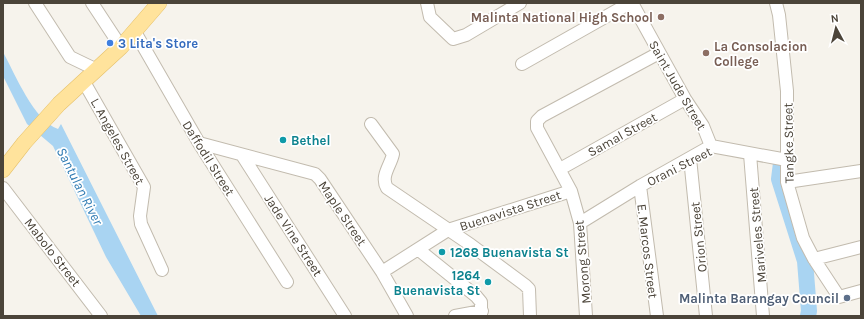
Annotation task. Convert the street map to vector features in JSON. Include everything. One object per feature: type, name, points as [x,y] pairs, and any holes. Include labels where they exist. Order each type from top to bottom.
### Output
[{"type":"main road","points":[[3,170],[24,143],[60,104],[121,47],[159,3]]},
{"type":"street","points":[[35,3],[70,57],[97,70]]},
{"type":"street","points":[[92,3],[121,47]]},
{"type":"street","points":[[427,3],[430,17],[453,40],[466,36],[520,3]]},
{"type":"street","points":[[522,64],[631,3]]},
{"type":"street","name":"Saint Jude Street","points":[[631,3],[685,99],[703,126],[711,146]]},
{"type":"street","name":"Tangke Street","points":[[776,3],[779,15],[787,91],[787,182],[803,238],[814,259],[839,297],[861,291]]},
{"type":"street","name":"Daffodil Street","points":[[135,32],[199,143],[288,282]]},
{"type":"street","name":"Morong Street","points":[[586,316],[580,223],[571,191],[537,128],[537,121],[542,116],[659,53]]},
{"type":"street","name":"L. Angeles Street","points":[[84,82],[144,187],[140,216],[141,224],[162,270]]},
{"type":"street","name":"Samal Street","points":[[560,169],[685,99]]},
{"type":"street","points":[[371,124],[393,154],[384,177],[384,183],[387,188],[448,230]]},
{"type":"street","name":"Maple Street","points":[[199,143],[315,174],[320,179],[382,272],[407,316]]},
{"type":"street","name":"Orani Street","points":[[580,223],[640,186],[711,146],[787,160]]},
{"type":"street","name":"Mariveles Street","points":[[750,154],[763,316]]},
{"type":"street","name":"Jade Vine Street","points":[[242,155],[345,316]]},
{"type":"street","name":"Orion Street","points":[[690,158],[706,316]]},
{"type":"street","points":[[787,182],[861,171]]},
{"type":"street","name":"E. Marcos Street","points":[[640,186],[657,316]]},
{"type":"street","name":"Mabolo Street","points":[[3,188],[101,316]]},
{"type":"street","name":"Buenavista Street","points":[[382,272],[419,250],[448,230],[571,191]]},
{"type":"street","name":"Buenavista Street","points":[[448,230],[529,289],[530,316]]},
{"type":"street","points":[[814,259],[861,247]]},
{"type":"street","points":[[419,250],[476,296],[481,302],[481,313],[455,316]]},
{"type":"water","name":"Santulan River","points":[[3,52],[26,96],[41,117],[58,129],[61,124],[158,316],[141,316],[106,257],[53,146],[27,124],[3,76]]},
{"type":"waterway","points":[[781,163],[779,179],[805,261],[809,311],[808,316]]},
{"type":"place","name":"Malinta National High School","points":[[661,17]]},
{"type":"place","name":"3 Lita's Store","points":[[110,43]]},
{"type":"place","name":"La Consolacion College","points":[[706,53]]},
{"type":"place","name":"Bethel","points":[[283,140]]},
{"type":"place","name":"1268 Buenavista St","points":[[442,252]]},
{"type":"place","name":"1264 Buenavista St","points":[[488,282]]},
{"type":"place","name":"Malinta Barangay Council","points":[[847,298]]}]
